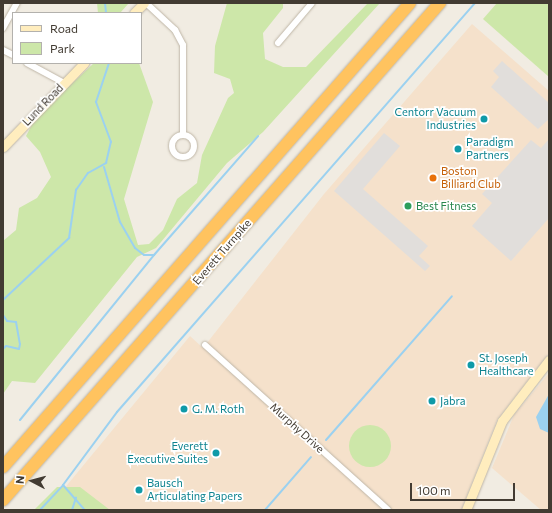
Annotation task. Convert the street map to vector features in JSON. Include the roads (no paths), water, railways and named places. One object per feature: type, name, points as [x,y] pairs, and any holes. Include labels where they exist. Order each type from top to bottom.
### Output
[{"type":"highway","name":"Everett Turnpike","points":[[3,467],[410,3]]},
{"type":"highway","name":"Everett Turnpike","points":[[3,500],[440,3]]},
{"type":"street","points":[[3,28],[17,3]]},
{"type":"street","points":[[135,12],[145,3],[175,30],[183,45],[183,135]]},
{"type":"street","points":[[278,43],[312,3]]},
{"type":"street","points":[[3,50],[12,54]]},
{"type":"street","points":[[29,64],[64,83]]},
{"type":"street","name":"Lund Road","points":[[3,147],[83,64]]},
{"type":"street","name":"Murphy Drive","points":[[206,345],[388,510]]},
{"type":"street","points":[[466,510],[502,421],[549,360]]},
{"type":"water","points":[[549,394],[549,433],[540,429],[536,417]]},
{"type":"waterway","points":[[105,3],[106,12]]},
{"type":"waterway","points":[[63,485],[117,412],[475,3]]},
{"type":"waterway","points":[[3,300],[69,238],[76,190],[88,173],[106,163],[111,142],[96,102],[109,64]]},
{"type":"waterway","points":[[104,167],[120,222],[135,248],[144,255],[154,255],[258,136]]},
{"type":"waterway","points":[[20,420],[154,255]]},
{"type":"waterway","points":[[326,440],[452,296]]},
{"type":"waterway","points":[[3,315],[7,321],[16,322],[20,344],[19,349],[6,346],[3,349]]},
{"type":"waterway","points":[[265,510],[311,457]]},
{"type":"waterway","points":[[40,510],[63,485],[85,510]]},
{"type":"waterway","points":[[72,510],[76,498]]},
{"type":"place","name":"Centorr Vacuum Industries","points":[[484,119]]},
{"type":"place","name":"Paradigm Partners","points":[[458,149]]},
{"type":"place","name":"Boston Billiard Club","points":[[433,178]]},
{"type":"place","name":"Best Fitness","points":[[408,206]]},
{"type":"place","name":"St. Joseph Healthcare","points":[[471,365]]},
{"type":"place","name":"Jabra","points":[[432,401]]},
{"type":"place","name":"G. M. Roth","points":[[184,409]]},
{"type":"place","name":"Everett Executive Suites","points":[[216,453]]},
{"type":"place","name":"Bausch Articulating Papers","points":[[139,490]]}]
